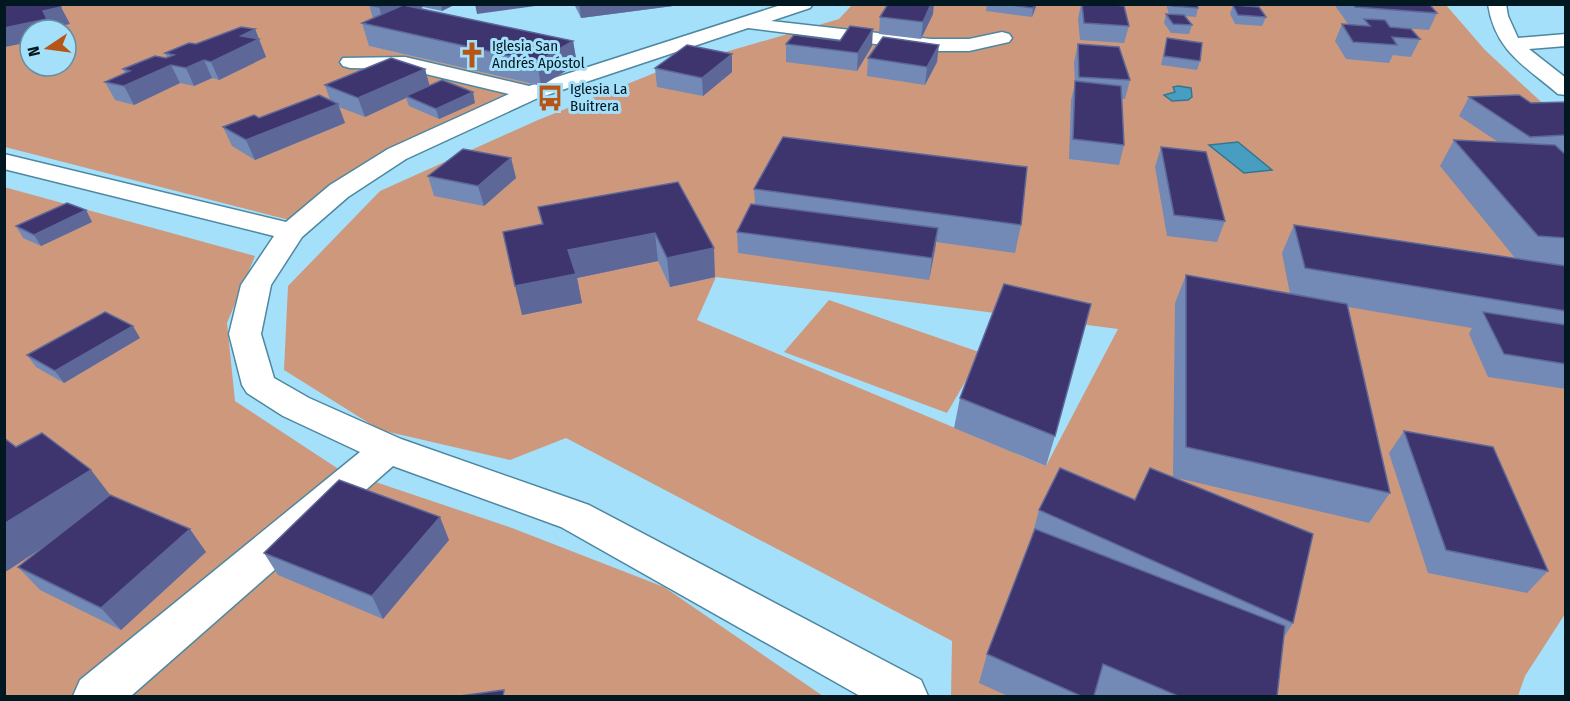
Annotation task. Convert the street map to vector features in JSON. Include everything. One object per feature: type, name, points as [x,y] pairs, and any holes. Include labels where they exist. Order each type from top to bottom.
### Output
[{"type":"street","points":[[804,4],[530,93],[398,154],[339,191],[291,232],[256,285],[245,334],[259,385],[296,407],[388,449],[575,516],[904,696]]},
{"type":"street","points":[[1497,4],[1499,16],[1511,44],[1566,89]]},
{"type":"street","points":[[741,24],[931,45],[969,45],[1002,38]]},
{"type":"street","points":[[1511,44],[1566,40]]},
{"type":"street","points":[[350,62],[405,63],[530,93]]},
{"type":"street","points":[[6,163],[291,232]]},
{"type":"street","points":[[97,696],[388,449]]},
{"type":"shaded area","points":[[4,5],[411,5],[370,46],[541,86],[432,131],[359,167],[289,220],[5,147]]},
{"type":"shaded area","points":[[852,5],[1446,5],[1485,50],[1565,124],[1565,614],[1525,676],[1518,696],[951,696],[952,641],[566,438],[510,460],[380,430],[284,370],[288,286],[380,191],[538,120],[657,72],[839,19]],"holes":[[[716,277],[1118,329],[1046,466],[697,320]]]},
{"type":"shaded area","points":[[4,187],[255,256],[227,323],[235,401],[340,470],[512,528],[664,587],[823,696],[5,696]]},
{"type":"shaded area","points":[[829,300],[982,353],[947,413],[784,352]]},
{"type":"water","points":[[1173,87],[1191,88],[1192,97],[1188,100],[1172,101],[1164,95],[1175,92]]},
{"type":"water","points":[[1238,142],[1272,170],[1244,173],[1209,145]]},
{"type":"building","points":[[4,4],[60,4],[61,7],[43,11],[46,18],[18,18],[18,25],[4,28]]},
{"type":"building","points":[[370,4],[385,4],[379,7]]},
{"type":"building","points":[[888,4],[931,4],[923,22],[880,17]]},
{"type":"building","points":[[1003,4],[1035,4],[1033,8]]},
{"type":"building","points":[[1082,4],[1124,6],[1129,26],[1084,23]]},
{"type":"building","points":[[1171,4],[1197,4],[1198,8],[1172,6]]},
{"type":"building","points":[[1353,4],[1429,4],[1437,13],[1355,7]]},
{"type":"building","points":[[403,5],[573,41],[537,62],[362,23]]},
{"type":"building","points":[[1233,5],[1259,7],[1266,17],[1238,15]]},
{"type":"building","points":[[1166,14],[1184,15],[1192,25],[1173,24]]},
{"type":"building","points":[[1364,19],[1385,20],[1390,27],[1411,29],[1420,39],[1392,37],[1397,45],[1353,42],[1342,24],[1370,26]]},
{"type":"building","points":[[850,26],[873,29],[858,53],[786,44],[794,35],[840,41]]},
{"type":"building","points":[[241,27],[255,29],[241,36],[259,39],[211,62],[204,60],[186,68],[171,65],[124,86],[105,82],[130,71],[123,69],[155,56],[166,58],[174,55],[165,53],[189,43],[196,44]]},
{"type":"building","points":[[883,37],[939,45],[927,67],[868,58]]},
{"type":"building","points":[[1167,38],[1202,43],[1200,61],[1164,56]]},
{"type":"building","points":[[1078,44],[1119,47],[1130,80],[1079,77]]},
{"type":"building","points":[[687,45],[732,54],[702,78],[655,68]]},
{"type":"building","points":[[391,58],[425,69],[358,98],[325,85]]},
{"type":"building","points":[[442,80],[473,92],[436,109],[406,96]]},
{"type":"building","points":[[1075,81],[1121,86],[1124,145],[1073,139]]},
{"type":"building","points":[[319,95],[338,104],[246,140],[223,127],[254,115],[259,118]]},
{"type":"building","points":[[1519,95],[1531,103],[1566,102],[1566,135],[1530,137],[1469,97]]},
{"type":"building","points":[[783,137],[1027,167],[1021,225],[754,189]]},
{"type":"building","points":[[1454,140],[1555,145],[1566,155],[1566,238],[1538,236]]},
{"type":"building","points":[[1161,147],[1206,152],[1225,221],[1174,215]]},
{"type":"building","points":[[463,149],[511,158],[478,186],[428,176]]},
{"type":"building","points":[[678,182],[714,248],[667,258],[655,233],[568,250],[576,274],[515,286],[503,232],[543,224],[538,207]]},
{"type":"building","points":[[67,203],[86,210],[34,235],[16,226]]},
{"type":"building","points":[[751,204],[938,228],[932,258],[737,232]]},
{"type":"building","points":[[1294,225],[1566,266],[1566,311],[1305,268]]},
{"type":"building","points":[[1186,275],[1347,304],[1390,493],[1186,447]]},
{"type":"building","points":[[1004,284],[1091,304],[1055,436],[960,398]]},
{"type":"building","points":[[105,312],[133,326],[55,371],[27,355]]},
{"type":"building","points":[[1483,312],[1566,325],[1566,364],[1504,354]]},
{"type":"building","points":[[1404,431],[1493,447],[1548,571],[1446,550]]},
{"type":"building","points":[[42,433],[91,470],[4,524],[4,438],[16,447]]},
{"type":"building","points":[[1060,468],[1135,500],[1150,468],[1313,534],[1293,623],[1039,510]]},
{"type":"building","points":[[339,480],[440,517],[372,596],[264,553]]},
{"type":"building","points":[[110,495],[190,529],[101,608],[18,567]]},
{"type":"building","points":[[1035,529],[1285,626],[1277,696],[1178,696],[1103,664],[1094,696],[1081,696],[987,654]]},
{"type":"building","points":[[504,690],[503,696],[460,696]]},
{"type":"place","name":"Iglesia San Andrés Apóstol","points":[[472,55]]},
{"type":"place","name":"Iglesia La Buitrera","points":[[550,98]]}]
